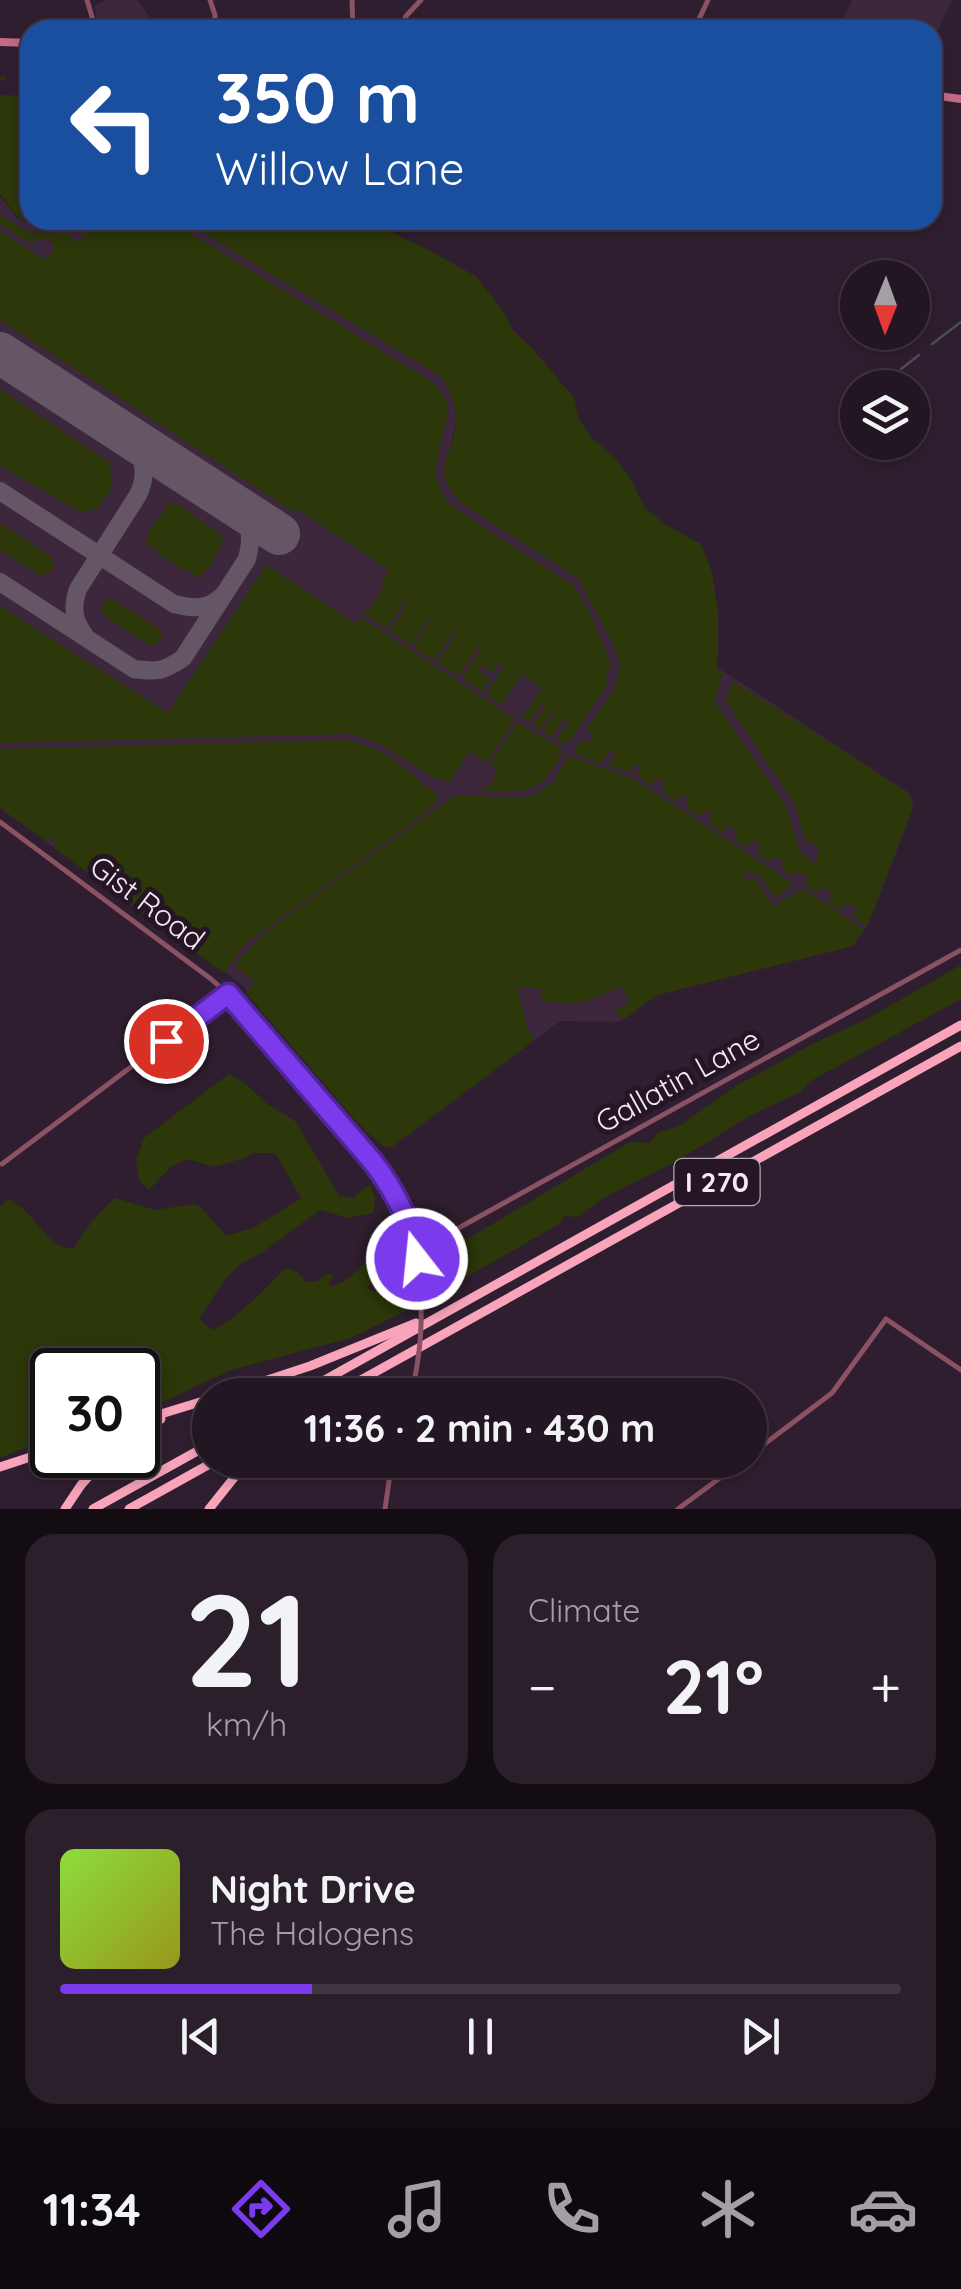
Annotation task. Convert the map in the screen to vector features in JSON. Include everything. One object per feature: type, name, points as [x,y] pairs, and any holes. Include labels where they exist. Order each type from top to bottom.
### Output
[{"type":"highway","name":"I 270","points":[[328,1378],[961,1025]]},
{"type":"highway","name":"I 270","points":[[365,1378],[961,1046]]},
{"type":"highway","points":[[274,1378],[446,1312]]},
{"type":"highway","points":[[160,1415],[192,1405]]},
{"type":"highway","points":[[160,1420],[181,1409]]},
{"type":"highway","points":[[92,1509],[192,1454]]},
{"type":"highway","points":[[0,1467],[30,1457]]},
{"type":"highway","points":[[129,1509],[192,1474]]},
{"type":"highway","points":[[65,1509],[87,1478]]},
{"type":"highway","points":[[209,1509],[234,1478]]},
{"type":"street","points":[[405,20],[420,0]]},
{"type":"street","name":"Gist Road","points":[[0,822],[212,978],[373,1162],[402,1206],[416,1251],[423,1329],[416,1378]]},
{"type":"street","name":"Gallatin Lane","points":[[416,1251],[961,950]]},
{"type":"street","points":[[2,1164],[228,994]]},
{"type":"street","points":[[767,1442],[832,1393],[886,1319],[961,1370]]},
{"type":"street","points":[[385,1509],[389,1478]]},
{"type":"street","points":[[678,1509],[720,1478]]},
{"type":"shaded area","points":[[106,0],[137,0],[152,20],[98,20],[94,6]]},
{"type":"shaded area","points":[[852,0],[952,0],[942,21],[843,20]]},
{"type":"shaded area","points":[[0,196],[20,220],[20,230],[202,230],[442,377],[455,396],[456,424],[444,469],[622,605],[909,793],[913,802],[868,925],[853,946],[657,995],[620,1022],[560,1021],[392,1147],[383,1146],[365,1131],[241,984],[0,808]]},
{"type":"green space","points":[[0,95],[20,96],[20,219],[0,194]]},
{"type":"green space","points":[[0,215],[20,230],[68,234],[78,242],[85,233],[107,230],[186,230],[434,383],[448,410],[436,472],[443,495],[453,507],[573,585],[610,660],[611,669],[606,671],[609,681],[570,742],[566,740],[564,745],[556,740],[569,721],[565,718],[551,737],[543,731],[553,712],[540,730],[533,725],[546,705],[542,703],[529,722],[522,718],[542,688],[522,674],[502,705],[486,694],[504,666],[499,663],[493,673],[482,665],[479,671],[490,678],[482,692],[462,678],[481,650],[478,647],[459,676],[437,663],[456,635],[454,632],[434,661],[413,647],[431,617],[411,646],[389,631],[408,604],[406,601],[386,629],[362,613],[368,611],[383,588],[389,570],[0,320],[0,232],[47,260],[54,249],[46,239],[27,242],[0,224]]},
{"type":"green space","points":[[198,230],[386,230],[477,277],[512,329],[574,398],[578,417],[591,437],[631,479],[645,508],[701,544],[712,572],[718,611],[716,668],[723,672],[714,701],[786,805],[799,849],[816,863],[819,850],[805,840],[791,798],[726,701],[733,681],[909,793],[913,807],[868,925],[853,917],[857,908],[845,903],[841,910],[828,902],[832,893],[821,887],[817,894],[805,885],[808,878],[797,871],[794,876],[781,869],[784,861],[775,856],[771,862],[757,854],[761,845],[752,840],[747,847],[733,839],[737,830],[728,826],[723,833],[708,823],[713,814],[705,810],[700,817],[686,808],[688,798],[681,794],[676,802],[661,791],[665,783],[657,778],[652,786],[637,776],[640,767],[635,764],[630,772],[608,765],[616,752],[610,749],[602,763],[574,751],[581,739],[589,743],[593,736],[586,730],[615,688],[620,668],[615,648],[582,581],[464,505],[453,493],[444,474],[456,417],[442,377]]},
{"type":"green space","points":[[0,389],[110,463],[112,488],[97,509],[77,510],[0,466]]},
{"type":"green space","points":[[169,503],[179,505],[223,536],[215,559],[199,577],[191,576],[189,570],[186,572],[157,549],[146,546],[147,535]]},
{"type":"green space","points":[[0,523],[51,556],[52,571],[39,575],[0,550]]},
{"type":"green space","points":[[266,565],[355,623],[360,617],[515,719],[487,763],[469,752],[449,783],[435,779],[379,743],[351,734],[0,743],[0,606],[168,713]]},
{"type":"green space","points":[[107,599],[158,628],[161,639],[149,645],[104,616],[101,606]]},
{"type":"green space","points":[[517,722],[561,748],[558,752],[562,755],[544,780],[527,790],[475,790],[488,787],[496,776],[496,769],[490,765]]},
{"type":"green space","points":[[344,740],[384,754],[438,795],[438,799],[424,814],[245,944],[224,973],[54,848],[56,842],[50,837],[47,842],[0,808],[0,749]]},
{"type":"green space","points":[[569,756],[632,778],[793,883],[775,899],[759,876],[743,873],[745,880],[755,878],[773,906],[803,889],[864,929],[853,946],[657,995],[623,1020],[615,1011],[630,1001],[621,986],[590,1000],[566,1003],[541,1001],[541,989],[517,987],[528,1031],[535,1040],[392,1147],[383,1146],[356,1121],[246,993],[254,981],[235,966],[267,931],[455,795],[535,795],[553,782]]},
{"type":"green space","points":[[961,965],[961,999],[809,1082],[800,1092],[750,1116],[677,1161],[605,1197],[578,1217],[565,1216],[558,1225],[431,1297],[429,1256],[474,1235],[630,1142],[650,1143],[657,1133],[679,1126],[736,1086],[867,1019]]},
{"type":"green space","points":[[229,1074],[295,1121],[339,1195],[354,1198],[371,1185],[374,1213],[348,1218],[320,1210],[240,1264],[200,1317],[213,1330],[251,1302],[285,1268],[298,1272],[306,1282],[317,1281],[328,1273],[333,1276],[328,1286],[337,1284],[359,1268],[383,1239],[396,1256],[367,1288],[375,1292],[398,1270],[409,1274],[413,1292],[410,1306],[351,1338],[214,1378],[192,1378],[192,1388],[160,1402],[160,1348],[30,1348],[30,1446],[0,1458],[0,1206],[9,1199],[54,1241],[73,1249],[92,1221],[115,1198],[155,1210],[200,1206],[226,1236],[255,1227],[301,1198],[275,1153],[253,1153],[214,1167],[188,1159],[172,1166],[149,1190],[140,1182],[136,1160],[144,1138]]},
{"type":"waterway","points":[[932,344],[961,322]]},
{"type":"waterway","points":[[901,369],[919,355]]},
{"type":"taxiway","points":[[84,634],[75,613],[78,589],[138,495],[143,478],[140,455],[124,433]]},
{"type":"taxiway","points":[[0,491],[174,604],[200,607],[222,596]]},
{"type":"taxiway","points":[[0,582],[134,669],[165,668],[183,658],[247,559],[249,531],[236,506]]},
{"type":"runway","points":[[0,353],[279,534]]},
{"type":"route","points":[[166,1041],[228,994],[392,1188],[402,1206],[417,1259]]}]
